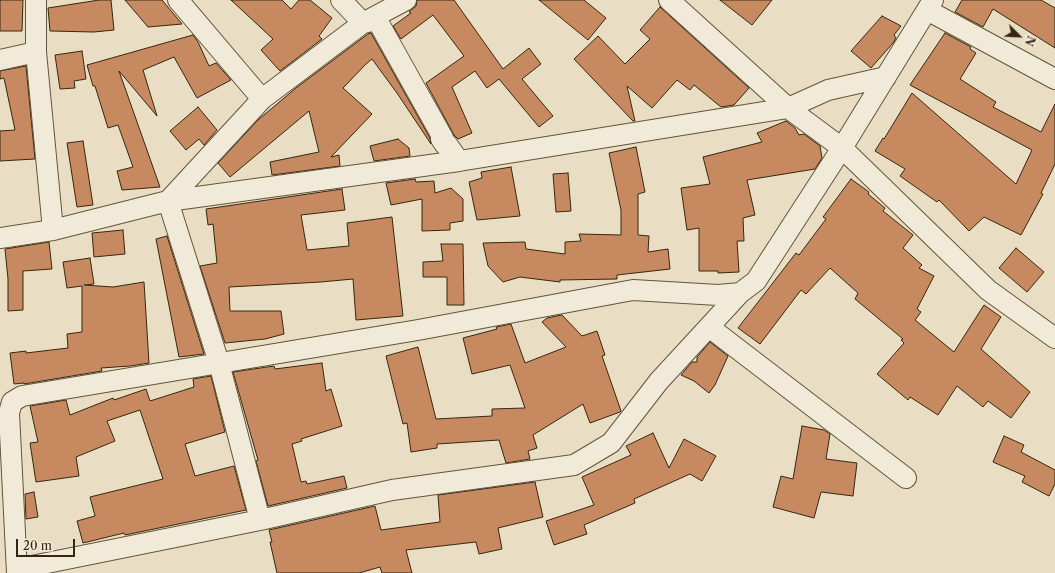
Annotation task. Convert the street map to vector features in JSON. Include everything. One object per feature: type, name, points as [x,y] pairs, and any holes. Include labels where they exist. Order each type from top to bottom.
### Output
[{"type":"street","points":[[36,0],[36,52],[53,230]]},
{"type":"street","points":[[178,0],[262,99]]},
{"type":"street","points":[[341,0],[363,23]]},
{"type":"street","points":[[168,201],[262,99],[363,23],[406,0]]},
{"type":"street","points":[[676,2],[788,108],[842,148],[988,290],[1055,338]]},
{"type":"street","points":[[740,293],[718,295],[633,290],[418,330],[22,396],[12,402],[8,413],[17,571],[260,520],[392,490],[574,466],[611,443],[659,381],[740,293],[756,281],[842,148],[930,5],[1055,80]]},
{"type":"street","points":[[363,23],[377,20],[443,138],[441,139],[446,145],[448,144],[459,161]]},
{"type":"street","points":[[0,60],[36,52]]},
{"type":"street","points":[[0,238],[53,230],[168,201],[459,161],[788,108],[828,90],[886,77]]},
{"type":"street","points":[[168,201],[219,363],[260,520]]},
{"type":"street","points":[[709,327],[906,478]]},
{"type":"building","points":[[0,0],[23,0],[22,31],[0,31]]},
{"type":"building","points":[[99,0],[111,0],[114,30],[94,32],[50,31],[48,8]]},
{"type":"building","points":[[125,0],[162,0],[182,24],[148,27]]},
{"type":"building","points":[[231,0],[282,0],[291,9],[299,0],[310,0],[332,18],[319,36],[322,39],[280,71],[261,50],[273,39]]},
{"type":"building","points":[[417,0],[454,0],[503,69],[529,48],[541,64],[522,79],[553,116],[539,127],[499,79],[487,88],[475,71],[452,87],[472,133],[458,139],[454,135],[426,83],[464,56],[433,15],[401,39],[393,26],[411,13],[409,12],[416,6]]},
{"type":"building","points":[[539,0],[584,0],[606,18],[588,40]]},
{"type":"building","points":[[720,0],[772,0],[752,25]]},
{"type":"building","points":[[962,0],[1041,0],[1055,8],[1055,48],[993,9],[983,27],[955,12]]},
{"type":"building","points":[[660,7],[749,88],[734,105],[721,107],[694,85],[690,90],[677,80],[652,108],[627,86],[635,121],[633,121],[574,59],[598,36],[625,64],[650,39],[640,30]]},
{"type":"building","points":[[882,16],[901,26],[894,35],[896,38],[893,43],[871,68],[851,51]]},
{"type":"building","points":[[371,33],[430,138],[431,144],[372,59],[343,88],[372,114],[331,157],[339,155],[340,166],[272,175],[270,162],[319,152],[309,111],[230,177],[218,163],[258,120],[296,88]]},
{"type":"building","points":[[945,33],[971,47],[970,49],[976,53],[960,79],[996,102],[993,107],[1041,132],[1055,104],[1055,164],[1041,193],[1043,194],[1021,235],[984,217],[969,231],[939,200],[937,202],[900,176],[905,169],[875,151],[912,93],[1016,184],[1032,150],[910,85]]},
{"type":"building","points":[[193,35],[198,42],[209,66],[216,63],[231,80],[197,98],[174,57],[143,70],[157,116],[119,71],[160,187],[122,190],[117,171],[133,167],[118,125],[108,128],[87,65]]},
{"type":"building","points":[[82,51],[86,79],[74,81],[75,88],[60,89],[55,55]]},
{"type":"building","points":[[26,66],[35,159],[0,161],[0,131],[15,130],[4,78],[0,79],[0,71]]},
{"type":"building","points":[[198,107],[217,130],[204,145],[199,139],[186,150],[170,131]]},
{"type":"building","points":[[786,121],[795,128],[799,135],[804,134],[820,146],[822,158],[815,169],[747,180],[755,215],[743,218],[744,241],[737,241],[739,272],[718,273],[718,271],[699,271],[699,228],[687,230],[681,188],[710,184],[703,157],[762,142],[757,133]]},
{"type":"building","points":[[398,139],[409,148],[410,156],[374,161],[370,146]]},
{"type":"building","points":[[83,141],[93,205],[77,207],[67,143]]},
{"type":"building","points":[[636,147],[645,192],[638,194],[638,235],[649,236],[648,252],[668,249],[670,269],[617,275],[617,279],[560,280],[560,282],[520,277],[503,282],[488,266],[483,243],[525,242],[526,249],[565,254],[565,242],[581,241],[579,234],[621,235],[621,210],[609,153]]},
{"type":"building","points":[[511,167],[520,216],[477,220],[469,182],[482,178],[481,172]]},
{"type":"building","points":[[568,173],[571,211],[556,212],[553,174]]},
{"type":"building","points":[[415,179],[416,182],[434,181],[435,193],[451,188],[463,199],[463,221],[450,223],[450,230],[422,231],[422,199],[391,205],[386,183]]},
{"type":"building","points":[[851,179],[869,192],[868,194],[885,208],[883,211],[913,235],[903,248],[922,265],[919,268],[934,276],[917,309],[921,312],[915,320],[954,352],[984,305],[1001,317],[981,349],[1030,392],[1011,418],[988,401],[983,407],[957,386],[938,415],[910,397],[908,400],[877,374],[904,343],[901,340],[903,339],[855,299],[858,293],[830,268],[806,294],[801,290],[760,344],[738,328],[796,253],[799,255],[826,219],[823,217]]},
{"type":"building","points":[[342,189],[345,210],[301,215],[307,250],[349,246],[347,223],[392,217],[403,316],[356,320],[353,279],[229,287],[230,311],[281,311],[284,334],[265,339],[225,343],[200,266],[217,263],[213,224],[208,225],[206,209]]},
{"type":"building","points":[[123,230],[125,254],[94,257],[92,233]]},
{"type":"building","points":[[167,236],[204,354],[179,357],[156,239]]},
{"type":"building","points":[[49,242],[52,269],[23,271],[23,310],[8,311],[8,279],[5,249]]},
{"type":"building","points":[[441,244],[463,244],[464,305],[447,305],[447,277],[423,277],[423,262],[443,261]]},
{"type":"building","points":[[1016,248],[1044,272],[1027,292],[999,268]]},
{"type":"building","points":[[90,258],[94,284],[84,285],[113,287],[144,282],[149,363],[101,368],[102,371],[24,384],[14,384],[10,353],[26,351],[26,353],[68,348],[67,334],[82,332],[82,286],[67,288],[63,262]]},
{"type":"building","points":[[562,315],[582,336],[597,331],[605,355],[602,356],[621,411],[620,412],[590,423],[583,404],[533,435],[537,448],[528,451],[530,459],[506,463],[499,440],[437,444],[437,448],[411,452],[407,423],[403,424],[386,356],[418,347],[436,419],[492,416],[492,409],[525,408],[510,365],[472,374],[463,338],[497,329],[496,327],[511,324],[525,363],[566,347],[542,322],[547,318]]},
{"type":"building","points":[[710,342],[728,356],[715,385],[709,393],[694,381],[681,375],[692,362],[697,362],[697,357]]},
{"type":"building","points":[[322,363],[326,391],[331,389],[342,426],[301,439],[302,441],[292,444],[301,482],[306,481],[307,484],[344,476],[347,488],[268,506],[256,461],[258,460],[233,372],[274,366],[275,369]]},
{"type":"building","points":[[211,376],[225,432],[185,444],[195,476],[234,466],[246,510],[125,535],[124,533],[83,543],[77,521],[95,516],[90,497],[163,479],[140,410],[107,421],[115,441],[76,457],[79,476],[36,482],[30,443],[38,442],[30,406],[66,400],[70,415],[113,398],[114,400],[146,389],[150,401],[194,387],[193,379]]},
{"type":"building","points":[[802,426],[824,430],[830,434],[826,459],[857,463],[853,496],[821,492],[814,518],[773,507],[781,476],[793,479]]},
{"type":"building","points":[[653,433],[669,468],[684,439],[716,456],[702,481],[690,474],[634,499],[635,503],[584,525],[587,534],[554,545],[546,521],[594,505],[582,477],[631,455],[626,446]]},
{"type":"building","points":[[1004,436],[1024,445],[1021,452],[1055,470],[1055,484],[1049,496],[1022,482],[1025,476],[993,462]]},
{"type":"building","points":[[535,482],[543,517],[498,528],[502,549],[479,554],[476,542],[406,550],[412,573],[382,573],[380,567],[359,573],[277,573],[270,542],[272,542],[269,530],[375,506],[381,530],[440,522],[438,495]]},
{"type":"building","points":[[34,492],[38,517],[26,519],[25,494]]}]
